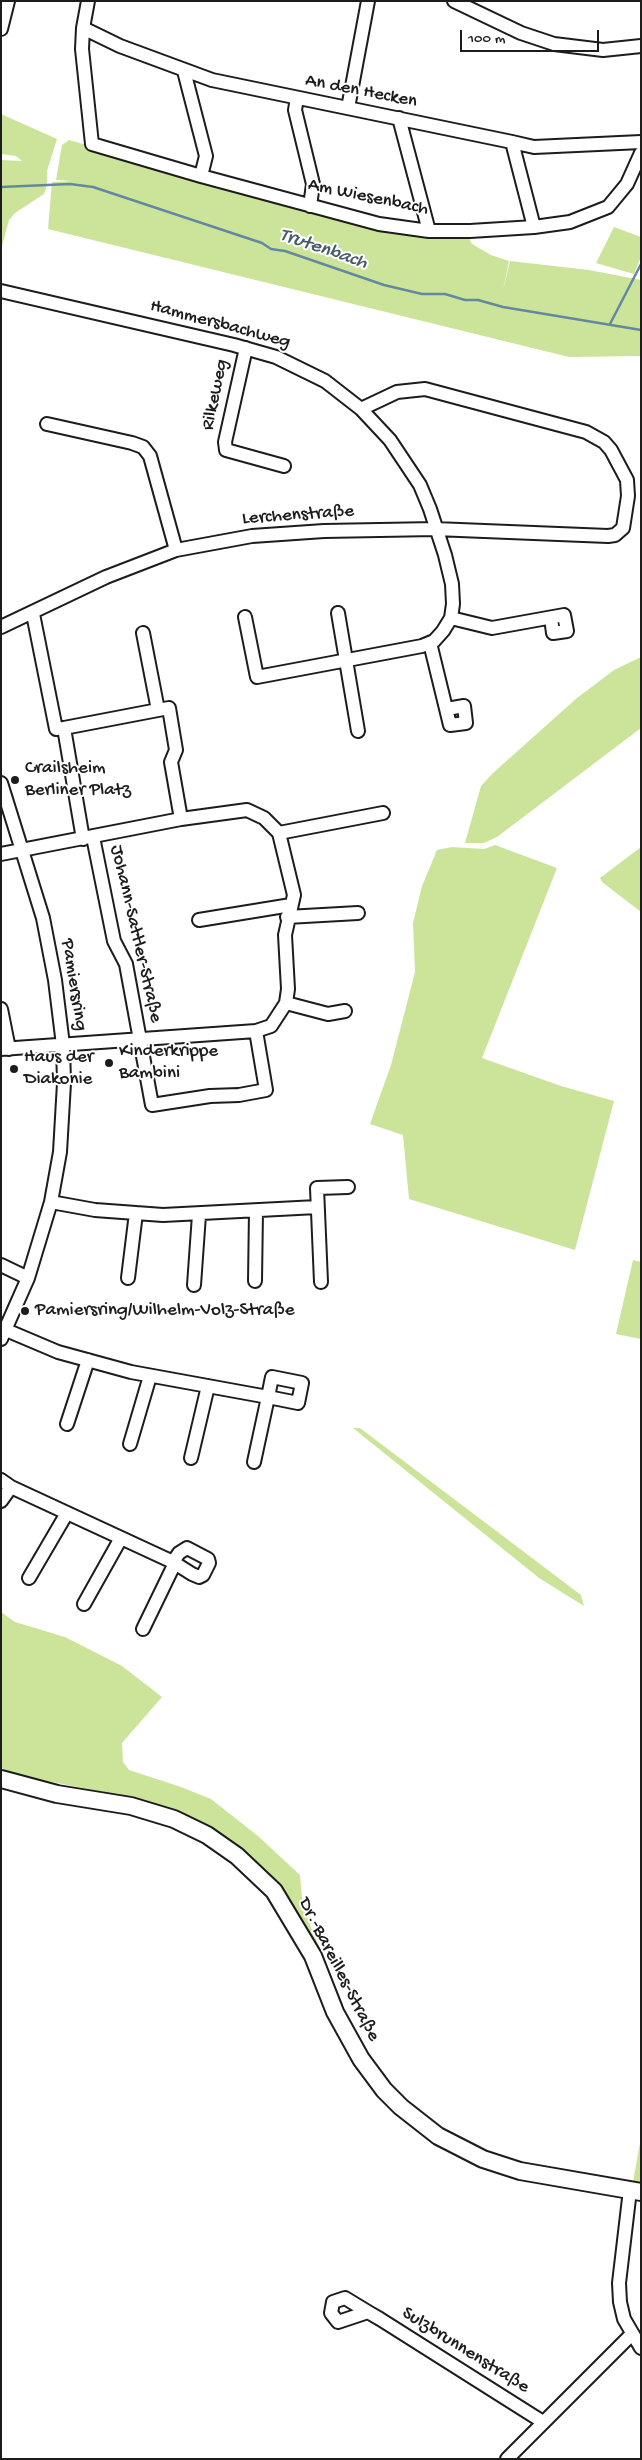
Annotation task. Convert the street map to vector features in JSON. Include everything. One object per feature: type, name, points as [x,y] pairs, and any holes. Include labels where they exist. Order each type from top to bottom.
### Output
[{"type":"main road","name":"Dr.-Bareilles-Straße","points":[[1,1779],[57,1794],[131,1806],[174,1819],[207,1835],[237,1856],[274,1891],[313,1956],[335,2012],[361,2059],[384,2090],[401,2107],[438,2136],[483,2159],[520,2171],[636,2191]]},
{"type":"street","points":[[1,29],[8,1]]},
{"type":"street","points":[[83,28],[88,1]]},
{"type":"street","points":[[348,108],[368,1]]},
{"type":"street","points":[[454,1],[521,33],[554,44],[603,50],[641,46]]},
{"type":"street","name":"An den Hecken","points":[[83,28],[120,46],[212,80],[512,142],[534,146],[641,142]]},
{"type":"street","name":"Am Wiesenbach","points":[[83,28],[82,49],[92,144],[201,176],[379,224],[429,231],[534,227],[570,222],[608,207],[626,184],[641,153]]},
{"type":"street","points":[[184,71],[206,156],[201,176]]},
{"type":"street","points":[[297,98],[295,110],[313,184],[310,206]]},
{"type":"street","points":[[399,118],[429,231]]},
{"type":"street","points":[[512,142],[534,227]]},
{"type":"street","name":"Hammersbachweg","points":[[1,291],[246,348],[301,367],[326,381],[361,409],[390,440],[416,478],[430,508],[452,584],[454,604],[451,618]]},
{"type":"street","name":"Rilkeweg","points":[[246,348],[225,442],[226,450],[284,466]]},
{"type":"street","name":"Lerchenstraße","points":[[1,627],[33,614],[106,577],[176,550],[261,535],[324,530],[435,529],[615,535],[622,528],[626,515],[627,480],[617,458],[595,436],[576,428],[425,389],[397,392],[361,409]]},
{"type":"street","points":[[47,424],[132,443],[143,448],[150,456],[176,550]]},
{"type":"street","points":[[338,613],[358,731]]},
{"type":"street","points":[[33,614],[56,729],[169,708],[176,750],[171,762],[181,819]]},
{"type":"street","points":[[245,617],[256,677],[430,644],[443,631],[451,618],[492,628],[551,618]]},
{"type":"street","points":[[143,633],[158,710]]},
{"type":"street","points":[[430,644],[438,683],[447,709]]},
{"type":"street","name":"Johann-Sattler-Straße","points":[[64,728],[88,838],[114,941],[126,964],[152,1106],[210,1096],[239,1095],[266,1090],[256,1032]]},
{"type":"street","name":"Pamiersring","points":[[1,783],[43,918],[55,980],[64,1045],[61,1142],[51,1202],[28,1278],[4,1335]]},
{"type":"street","points":[[1,854],[181,819],[247,810],[264,818],[279,833],[294,895],[287,917],[285,935],[288,989],[286,1003],[270,1026],[256,1032],[140,1038],[5,1049],[1,1008]]},
{"type":"street","points":[[279,833],[383,813]]},
{"type":"street","points":[[200,920],[291,905]]},
{"type":"street","points":[[287,917],[358,912]]},
{"type":"street","points":[[286,1003],[328,1014],[346,1011]]},
{"type":"street","points":[[321,1282],[317,1188],[348,1187]]},
{"type":"street","points":[[51,1202],[95,1210],[199,1215],[317,1207]]},
{"type":"street","points":[[255,1281],[256,1211]]},
{"type":"street","points":[[128,1278],[136,1213]]},
{"type":"street","points":[[194,1285],[199,1215]]},
{"type":"street","points":[[1,1265],[28,1278]]},
{"type":"street","points":[[4,1335],[58,1352],[150,1376],[208,1386],[271,1389],[254,1462]]},
{"type":"street","points":[[67,1424],[88,1360]]},
{"type":"street","points":[[130,1444],[150,1376]]},
{"type":"street","points":[[191,1458],[208,1386]]},
{"type":"street","points":[[1,1501],[6,1484],[121,1538],[177,1560],[143,1629]]},
{"type":"street","points":[[29,1578],[67,1513]]},
{"type":"street","points":[[84,1604],[121,1538]]},
{"type":"street","points":[[636,2191],[619,2283],[620,2302],[632,2334],[641,2348]]},
{"type":"street","name":"Sulzbrunnenstraße","points":[[368,2312],[543,2422]]},
{"type":"street","points":[[506,2459],[632,2334]]},
{"type":"green space","points":[[1,114],[57,139],[47,171],[47,185],[44,194],[15,213],[9,220],[1,250],[1,160],[22,161],[16,156],[1,154]]},
{"type":"green space","points":[[69,140],[310,208],[467,234],[472,244],[491,255],[509,261],[503,291],[510,261],[589,270],[641,280],[641,356],[569,357],[48,229],[52,182],[72,181],[56,180],[62,145]]},
{"type":"green space","points":[[614,227],[641,237],[641,257],[634,274],[596,263]]},
{"type":"green space","points":[[641,657],[641,728],[497,837],[484,843],[465,843],[481,786],[493,773],[577,698],[614,670]]},
{"type":"green space","points":[[495,845],[557,868],[482,1058],[561,1086],[614,1101],[575,1250],[409,1199],[403,1135],[370,1124],[391,1065],[415,972],[413,923],[422,886],[437,850],[452,847],[484,849]]},
{"type":"green space","points":[[641,847],[641,912],[602,882],[600,878]]},
{"type":"green space","points":[[633,1260],[641,1262],[641,1339],[616,1334]]},
{"type":"green space","points":[[353,1428],[360,1428],[581,1595],[584,1606],[539,1578]]},
{"type":"green space","points":[[1,1612],[15,1622],[65,1637],[122,1666],[162,1697],[122,1743],[123,1762],[129,1770],[211,1799],[258,1836],[300,1875],[303,1908],[343,2004],[341,2007],[304,1924],[287,1900],[253,1860],[226,1839],[191,1818],[134,1798],[26,1777],[1,1768]]},
{"type":"green space","points":[[641,2137],[641,2183],[633,2182]]},
{"type":"waterway","name":"Trutenbach","points":[[1,187],[70,184],[93,187],[262,243],[271,249],[285,251],[384,285],[422,294],[445,294],[503,307],[641,330]]},
{"type":"waterway","points":[[610,324],[641,264]]},
{"type":"place","name":"Crailsheim Berliner Platz","points":[[15,780]]},
{"type":"place","name":"Kinderkrippe Bambini","points":[[109,1063]]},
{"type":"place","name":"Haus der Diakonie","points":[[14,1069]]},
{"type":"place","name":"Pamiersring/Wilhelm-Volz-Straße","points":[[25,1311]]}]
